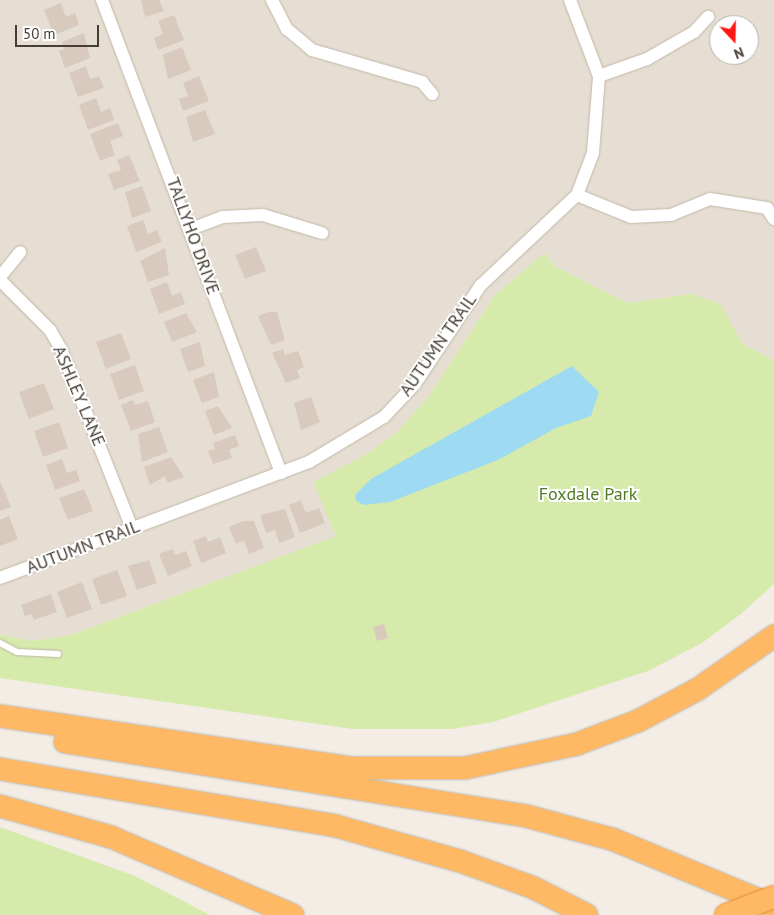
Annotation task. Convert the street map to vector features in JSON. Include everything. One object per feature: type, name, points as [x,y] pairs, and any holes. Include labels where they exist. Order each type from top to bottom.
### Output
[{"type":"highway","points":[[0,716],[354,768],[465,768],[577,744],[638,721],[698,689],[774,636]]},
{"type":"highway","points":[[0,731],[526,816],[612,839],[774,906]]},
{"type":"highway","points":[[0,769],[336,826],[460,861],[534,888],[587,915]]},
{"type":"highway","points":[[0,806],[111,837],[293,915]]},
{"type":"highway","points":[[726,915],[774,897]]},
{"type":"street","name":"TALLYHO DRIVE","points":[[102,0],[281,473]]},
{"type":"street","points":[[272,0],[288,29],[312,50],[422,82],[432,94]]},
{"type":"street","points":[[570,0],[599,76],[647,59],[694,32],[708,17]]},
{"type":"street","name":"AUTUMN TRAIL","points":[[0,578],[281,473],[343,445],[384,417],[415,384],[480,286],[576,195],[593,153],[599,76]]},
{"type":"street","points":[[576,195],[632,218],[671,215],[710,199],[767,208],[774,219]]},
{"type":"street","points":[[190,229],[223,217],[263,215],[322,232]]},
{"type":"street","name":"ASHLEY LANE","points":[[20,252],[0,278],[50,330],[61,349],[132,528]]},
{"type":"lane","points":[[0,643],[17,652],[58,654]]},
{"type":"shaded area","points":[[0,0],[774,0],[774,361],[742,343],[719,304],[692,294],[627,303],[556,267],[544,253],[494,296],[429,396],[396,433],[365,455],[313,482],[337,536],[71,635],[32,641],[0,635]]},
{"type":"green space","name":"Foxdale Park","points":[[544,253],[556,267],[627,303],[692,294],[720,304],[742,343],[774,361],[774,584],[742,613],[702,643],[648,671],[493,722],[452,729],[353,729],[0,678],[0,635],[32,641],[71,635],[336,536],[313,482],[365,455],[396,433],[429,396],[494,296]]},
{"type":"green space","points":[[0,827],[135,876],[210,915],[0,915]]},
{"type":"water","points":[[572,366],[599,392],[591,416],[556,428],[498,460],[390,502],[364,505],[356,501],[355,495],[371,479]]},
{"type":"building","points":[[141,0],[159,0],[164,11],[145,17]]},
{"type":"building","points":[[61,3],[66,17],[75,13],[79,25],[54,35],[44,10]]},
{"type":"building","points":[[174,15],[184,40],[158,50],[154,38],[163,34],[158,21]]},
{"type":"building","points":[[84,33],[90,58],[65,68],[59,51],[64,49],[62,42]]},
{"type":"building","points":[[182,47],[191,70],[168,79],[163,55]]},
{"type":"building","points":[[86,66],[90,79],[99,76],[104,88],[78,97],[69,73]]},
{"type":"building","points":[[199,76],[209,101],[183,111],[179,99],[188,96],[183,83]]},
{"type":"building","points":[[96,98],[101,112],[110,108],[114,120],[88,130],[79,105]]},
{"type":"building","points":[[205,110],[215,134],[193,142],[186,117]]},
{"type":"building","points":[[118,123],[123,136],[110,141],[115,155],[100,161],[90,134]]},
{"type":"building","points":[[129,155],[140,181],[114,190],[108,174],[121,170],[117,160]]},
{"type":"building","points":[[142,186],[151,211],[132,218],[125,192]]},
{"type":"building","points":[[143,220],[148,234],[157,230],[162,242],[136,252],[127,226]]},
{"type":"building","points":[[256,247],[266,271],[245,279],[235,255]]},
{"type":"building","points":[[165,248],[169,275],[148,282],[140,261]]},
{"type":"building","points":[[167,282],[172,296],[181,292],[185,304],[159,314],[150,289]]},
{"type":"building","points":[[269,312],[277,312],[285,340],[271,345],[258,316]]},
{"type":"building","points":[[186,313],[197,332],[172,342],[164,322]]},
{"type":"building","points":[[121,333],[131,359],[106,369],[96,342]]},
{"type":"building","points":[[200,342],[205,366],[188,372],[180,349]]},
{"type":"building","points":[[283,349],[285,355],[298,351],[304,367],[297,370],[300,378],[286,383],[272,353]]},
{"type":"building","points":[[135,365],[144,391],[119,400],[110,374]]},
{"type":"building","points":[[214,372],[219,397],[202,403],[193,380]]},
{"type":"building","points":[[44,383],[54,409],[29,419],[19,392]]},
{"type":"building","points":[[311,397],[320,422],[301,430],[294,403]]},
{"type":"building","points":[[133,400],[135,405],[148,401],[155,422],[131,431],[121,405]]},
{"type":"building","points":[[218,406],[232,428],[214,435],[205,411]]},
{"type":"building","points":[[59,422],[68,448],[43,457],[34,431]]},
{"type":"building","points":[[159,427],[168,452],[142,462],[138,434]]},
{"type":"building","points":[[235,435],[239,446],[229,450],[232,458],[213,464],[208,451],[215,449],[213,443]]},
{"type":"building","points":[[171,457],[184,477],[167,483],[165,476],[150,485],[144,467]]},
{"type":"building","points":[[62,459],[67,473],[76,470],[80,481],[55,490],[46,465]]},
{"type":"building","points":[[0,481],[11,507],[0,511]]},
{"type":"building","points":[[84,489],[93,511],[68,520],[59,498]]},
{"type":"building","points":[[301,500],[306,513],[319,508],[325,523],[300,533],[289,505]]},
{"type":"building","points":[[285,509],[295,537],[279,543],[275,530],[266,533],[260,515]]},
{"type":"building","points":[[9,516],[18,539],[0,546],[0,520]]},
{"type":"building","points":[[244,521],[254,521],[264,548],[249,554],[244,541],[236,544],[229,527]]},
{"type":"building","points":[[206,536],[208,542],[220,537],[226,553],[201,563],[193,541]]},
{"type":"building","points":[[173,549],[175,555],[186,551],[192,566],[168,576],[159,554]]},
{"type":"building","points":[[149,560],[157,583],[137,590],[128,566]]},
{"type":"building","points":[[117,570],[127,596],[101,605],[92,579]]},
{"type":"building","points":[[82,582],[92,609],[67,618],[57,592]]},
{"type":"building","points":[[51,594],[57,612],[34,620],[31,614],[25,616],[21,605]]},
{"type":"building","points":[[384,624],[388,638],[377,641],[373,627]]}]
